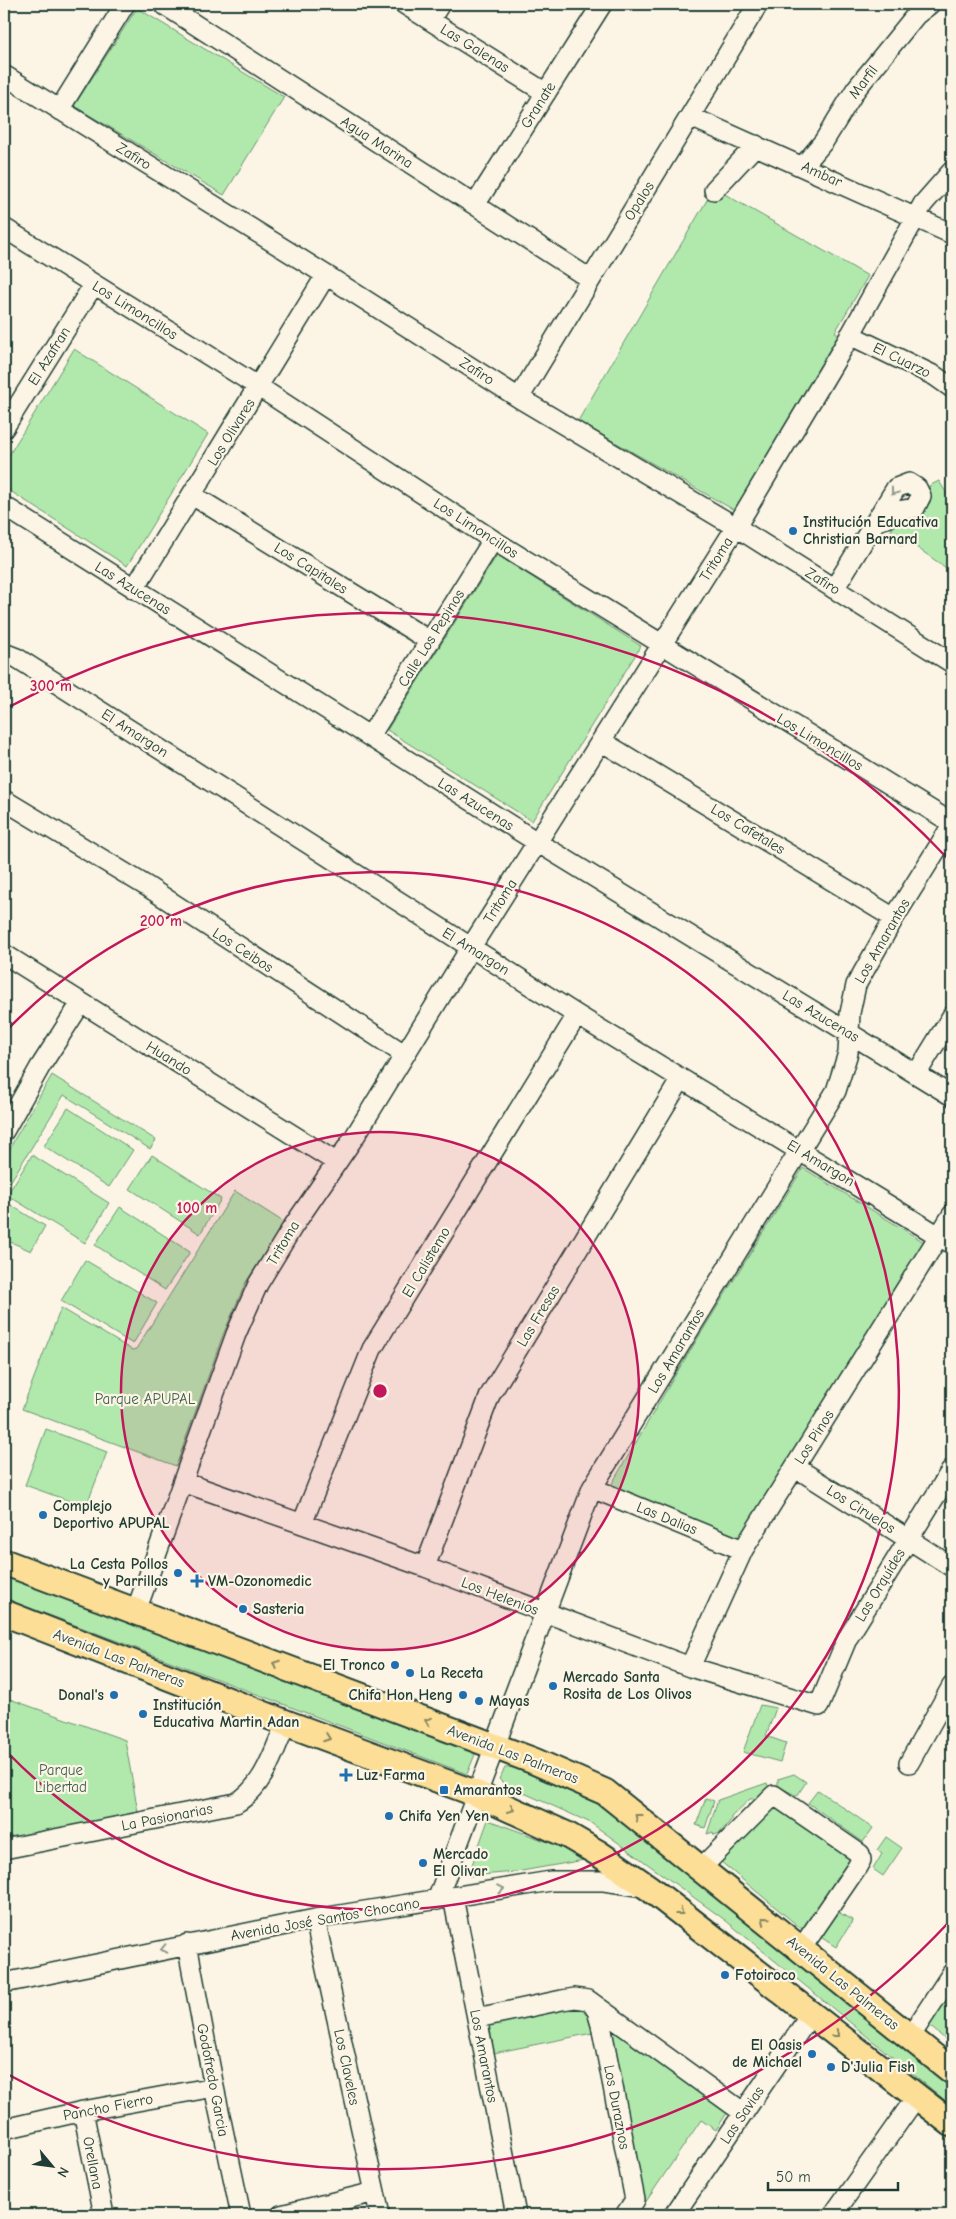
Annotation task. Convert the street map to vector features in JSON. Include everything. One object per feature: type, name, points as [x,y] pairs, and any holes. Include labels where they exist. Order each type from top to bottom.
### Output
[{"type":"main road","name":"Avenida Las Palmeras","points":[[4,1562],[582,1780],[606,1792],[952,2071]]},
{"type":"main road","name":"Avenida Las Palmeras","points":[[4,1613],[286,1723],[477,1794],[568,1835],[649,1888],[952,2124]]},
{"type":"street","points":[[60,110],[125,4]]},
{"type":"street","name":"Agua Marina","points":[[163,4],[590,280]]},
{"type":"street","name":"Las Galenas","points":[[404,4],[435,12],[546,93]]},
{"type":"street","name":"Granate","points":[[475,205],[602,4]]},
{"type":"street","name":"Opalos","points":[[519,398],[758,4]]},
{"type":"street","name":"Marfil","points":[[803,166],[824,141],[856,89],[916,8]]},
{"type":"street","name":"Zafiro","points":[[4,75],[326,275],[519,398],[736,527],[952,663]]},
{"type":"street","name":"Ambar","points":[[691,117],[916,216],[952,234]]},
{"type":"street","points":[[714,190],[756,145]]},
{"type":"street","name":"Tritoma","points":[[136,1611],[236,1334],[258,1284],[292,1228],[355,1136],[404,1054],[736,527],[850,335],[923,204],[952,170]]},
{"type":"street","name":"Los Limoncillos","points":[[4,228],[259,387],[493,540],[952,824]]},
{"type":"street","name":"Los Olivares","points":[[134,589],[326,275]]},
{"type":"street","name":"El Azafran","points":[[4,428],[94,284]]},
{"type":"street","name":"El Cuarzo","points":[[850,335],[935,376],[952,388]]},
{"type":"street","name":"Los Capitales","points":[[192,495],[430,641]]},
{"type":"street","name":"Las Azucenas","points":[[4,506],[537,842],[952,1096]]},
{"type":"street","points":[[834,588],[876,521]]},
{"type":"street","name":"Calle Los Pepinos","points":[[370,736],[493,540]]},
{"type":"street","name":"El Amargon","points":[[4,653],[17,658],[681,1080],[801,1150],[946,1240]]},
{"type":"street","name":"Los Cafetales","points":[[601,741],[894,918]]},
{"type":"street","name":"Los Ceibos","points":[[4,800],[148,887],[404,1054]]},
{"type":"street","name":"Los Amarantos","points":[[516,2215],[477,2018],[445,1899],[477,1794],[592,1488],[730,1261],[801,1150],[840,1081],[848,1053],[850,1013],[856,985],[894,918],[952,824]]},
{"type":"street","name":"Huando","points":[[4,954],[336,1162]]},
{"type":"street","points":[[4,1131],[35,1074],[81,1003]]},
{"type":"street","name":"El Calistemo","points":[[302,1524],[372,1349],[577,1015]]},
{"type":"street","points":[[917,1073],[952,1016]]},
{"type":"street","name":"Las Fresas","points":[[424,1567],[490,1395],[681,1080]]},
{"type":"street","name":"Los Pinos","points":[[690,1667],[742,1550],[946,1240],[952,1215]]},
{"type":"street","name":"Los Ciruelos","points":[[795,1467],[909,1538],[952,1568]]},
{"type":"street","name":"Las Orquídes","points":[[818,1706],[847,1639],[952,1469]]},
{"type":"street","name":"Los Helenios","points":[[183,1482],[424,1567],[544,1614],[690,1667],[818,1706]]},
{"type":"street","name":"Las Dalias","points":[[592,1488],[742,1550]]},
{"type":"street","points":[[910,1763],[952,1686]]},
{"type":"street","name":"La Pasionarias","points":[[4,1849],[236,1803],[247,1796],[257,1784],[286,1723]]},
{"type":"street","points":[[702,1868],[774,1795],[860,1854],[857,1867],[801,1950]]},
{"type":"street","name":"Avenida José Santos Chocano","points":[[4,1983],[315,1919],[551,1881],[604,1881],[649,1888]]},
{"type":"street","name":"Los Claveles","points":[[315,1919],[380,2215]]},
{"type":"street","name":"Godofredo Garcia","points":[[187,1944],[214,2087],[242,2215]]},
{"type":"street","points":[[910,2037],[952,1972]]},
{"type":"street","points":[[477,2018],[562,2000],[575,1998],[588,2000],[744,2112]]},
{"type":"street","name":"Los Duraznos","points":[[588,2000],[597,2011],[601,2025],[635,2200],[625,2215]]},
{"type":"street","name":"Las Savias","points":[[674,2215],[810,2014]]},
{"type":"street","name":"Pancho Fierro","points":[[4,2129],[83,2111],[214,2087]]},
{"type":"street","points":[[833,2215],[917,2096]]},
{"type":"street","name":"Orellana","points":[[83,2111],[104,2215]]},
{"type":"street","points":[[280,2215],[375,2192]]},
{"type":"green space","points":[[137,8],[284,97],[224,195],[74,106]]},
{"type":"green space","points":[[714,188],[868,276],[835,332],[844,337],[741,514],[578,421]]},
{"type":"green space","points":[[74,349],[208,434],[127,566],[4,487],[4,463]]},
{"type":"green space","points":[[939,481],[952,502],[952,572],[906,540],[902,546],[887,537],[896,523],[922,513],[930,502],[929,486]]},
{"type":"green space","points":[[497,555],[641,646],[532,821],[387,730]]},
{"type":"green space","points":[[52,1075],[156,1140],[150,1149],[64,1095],[4,1192],[4,1163],[14,1140]]},
{"type":"green space","points":[[68,1108],[133,1150],[109,1187],[44,1146]]},
{"type":"green space","points":[[32,1155],[109,1203],[85,1243],[7,1195]]},
{"type":"green space","points":[[152,1155],[221,1199],[200,1234],[130,1189]]},
{"type":"green space","points":[[803,1168],[929,1245],[740,1544],[607,1492],[677,1372]]},
{"type":"green space","name":"Parque APUPAL","points":[[235,1191],[285,1223],[246,1282],[223,1335],[176,1466],[22,1409],[61,1308],[132,1350],[136,1349]]},
{"type":"green space","points":[[4,1201],[45,1226],[31,1251],[11,1242],[4,1258]]},
{"type":"green space","points":[[120,1207],[190,1252],[165,1290],[95,1245]]},
{"type":"green space","points":[[85,1260],[157,1303],[133,1344],[61,1301]]},
{"type":"green space","points":[[46,1429],[107,1452],[86,1507],[25,1485]]},
{"type":"green space","points":[[4,1576],[476,1752],[467,1774],[4,1598]]},
{"type":"green space","name":"Parque Libertad","points":[[4,1697],[125,1740],[140,1823],[4,1849]]},
{"type":"green space","points":[[760,1705],[776,1708],[766,1736],[786,1743],[780,1762],[743,1752]]},
{"type":"green space","points":[[513,1767],[600,1805],[952,2089],[952,2106],[725,1920],[591,1823],[504,1784],[499,1779],[505,1768]]},
{"type":"green space","points":[[794,1774],[806,1782],[797,1796],[778,1786],[778,1779]]},
{"type":"green space","points":[[767,1783],[770,1791],[760,1798],[750,1799],[731,1817],[731,1820],[720,1833],[714,1835],[713,1832],[707,1834],[718,1800]]},
{"type":"green space","points":[[818,1790],[873,1828],[863,1842],[808,1803]]},
{"type":"green space","points":[[774,1795],[860,1854],[810,1936],[714,1856]]},
{"type":"green space","points":[[706,1798],[714,1801],[705,1828],[696,1825]]},
{"type":"green space","points":[[488,1820],[586,1856],[584,1860],[516,1872],[468,1876]]},
{"type":"green space","points":[[886,1837],[902,1848],[883,1876],[873,1869],[882,1854],[877,1850]]},
{"type":"green space","points":[[836,1911],[853,1920],[836,1947],[819,1936]]},
{"type":"green space","points":[[952,1982],[952,2045],[926,2023]]},
{"type":"green space","points":[[575,1998],[732,2105],[716,2130],[701,2120],[637,2215],[625,2215],[635,2200],[602,2031],[484,2055],[477,2018]]},
{"type":"place","name":"Institución Educativa Christian Barnard","points":[[793,531]]},
{"type":"place","name":"Complejo Deportivo APUPAL","points":[[43,1515]]},
{"type":"place","name":"La Cesta Pollos y Parrillas","points":[[178,1573]]},
{"type":"place","name":"VM-Ozonomedic","points":[[197,1581]]},
{"type":"place","name":"Sasteria","points":[[243,1609]]},
{"type":"place","name":"El Tronco","points":[[395,1665]]},
{"type":"place","name":"La Receta","points":[[410,1673]]},
{"type":"place","name":"Mercado Santa Rosita de Los Olivos","points":[[553,1686]]},
{"type":"place","name":"Donal's","points":[[114,1695]]},
{"type":"place","name":"Chifa Hon Heng","points":[[463,1695]]},
{"type":"place","name":"Mayas","points":[[479,1701]]},
{"type":"place","name":"Institución Educativa Martin Adan","points":[[143,1714]]},
{"type":"place","name":"Luz Farma","points":[[346,1775]]},
{"type":"place","name":"Amarantos","points":[[444,1790]]},
{"type":"place","name":"Chifa Yen Yen","points":[[389,1816]]},
{"type":"place","name":"Mercado El Olivar","points":[[423,1863]]},
{"type":"place","name":"Fotoiroco","points":[[725,1975]]},
{"type":"place","name":"El Oasis de Michael","points":[[812,2054]]},
{"type":"place","name":"D'Julia Fish","points":[[831,2067]]}]
